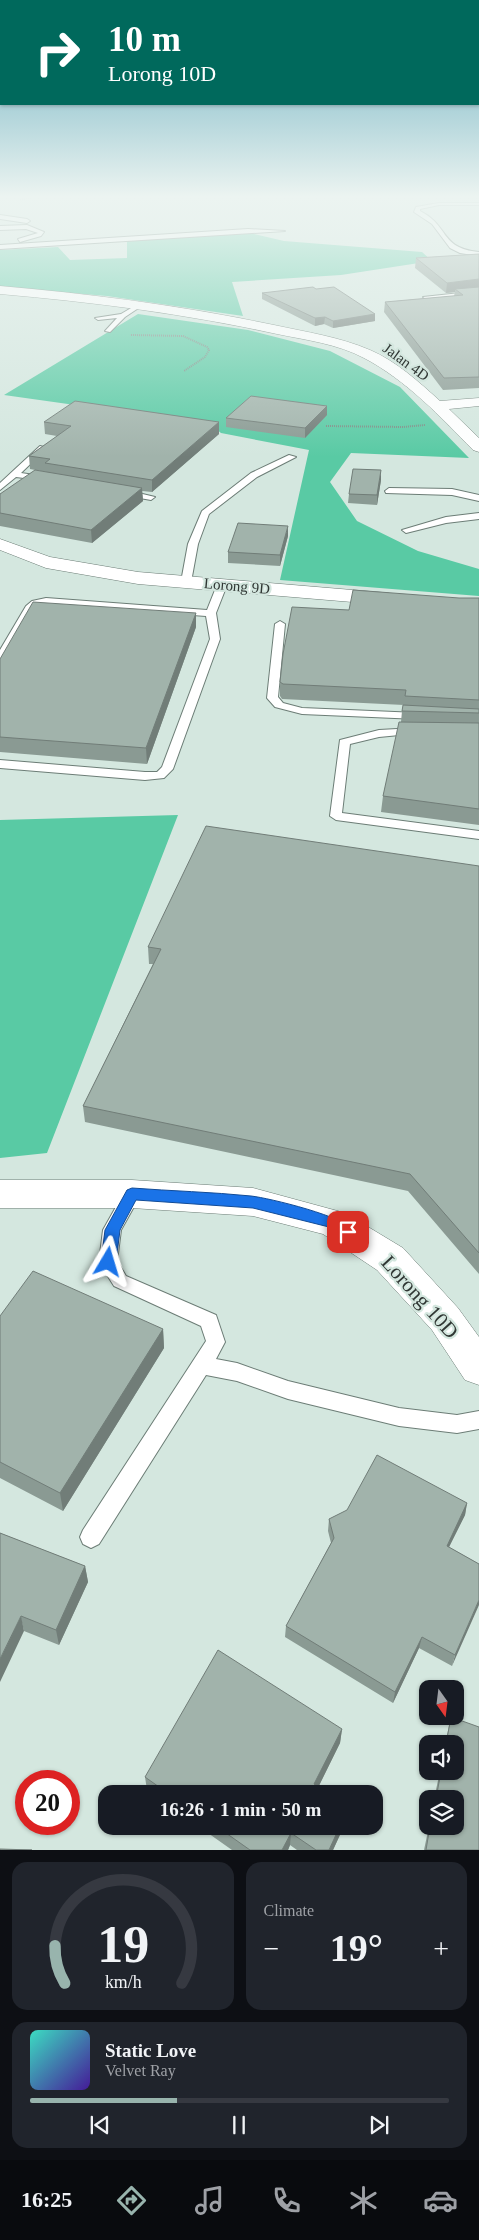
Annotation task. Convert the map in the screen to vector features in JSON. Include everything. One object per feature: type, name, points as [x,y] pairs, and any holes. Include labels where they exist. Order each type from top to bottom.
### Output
[{"type":"street","name":"Jalan 4D","points":[[0,290],[74,297],[138,306],[268,328],[362,352],[375,358],[437,406],[479,446]]},
{"type":"street","points":[[437,406],[479,402]]},
{"type":"street","name":"Lorong 9D","points":[[0,544],[46,562],[138,578],[409,601]]},
{"type":"street","name":"Lorong 10D","points":[[0,1194],[132,1194],[253,1202],[334,1223],[390,1258],[445,1319],[479,1368]]},
{"type":"lane","points":[[426,297],[479,293]]},
{"type":"lane","points":[[108,331],[123,316],[138,306]]},
{"type":"lane","points":[[98,318],[123,316]]},
{"type":"lane","points":[[0,487],[49,442]]},
{"type":"lane","points":[[186,582],[193,544],[205,513],[254,475],[292,457]]},
{"type":"lane","points":[[14,474],[53,480]]},
{"type":"lane","points":[[389,491],[452,492],[479,498]]},
{"type":"lane","points":[[121,492],[151,497]]},
{"type":"lane","points":[[406,530],[446,520],[479,516]]},
{"type":"lane","points":[[0,764],[145,776],[160,775],[167,769],[215,639],[210,613],[222,585]]},
{"type":"lane","points":[[0,659],[29,608],[35,604],[46,602],[210,613]]},
{"type":"lane","points":[[280,624],[272,698],[278,705],[302,711],[430,717]]},
{"type":"lane","points":[[430,732],[392,731],[357,737],[344,742],[336,816],[479,835]]},
{"type":"lane","points":[[90,1537],[216,1342],[209,1321],[120,1281],[108,1262],[112,1230],[132,1194]]},
{"type":"lane","points":[[201,1366],[237,1372],[288,1390],[399,1417],[457,1424],[479,1420]]},
{"type":"path","points":[[108,331],[141,337],[183,336],[207,346],[209,350],[205,357],[184,371]]},
{"type":"path","points":[[326,426],[403,427],[453,421]]},
{"type":"green space","points":[[0,284],[233,284],[243,316],[107,296],[0,287]]},
{"type":"green space","points":[[138,314],[248,330],[330,351],[400,387],[469,458],[351,453],[330,482],[357,521],[418,551],[479,569],[479,596],[280,580],[309,450],[221,433],[210,424],[4,395]]},
{"type":"green space","points":[[178,815],[47,1153],[0,1158],[0,820]]},
{"type":"building","points":[[313,287],[316,289],[334,287],[375,314],[333,321],[325,317],[315,318],[262,293]]},
{"type":"building","points":[[479,287],[479,377],[444,378],[385,302],[463,295],[455,289]]},
{"type":"building","points":[[251,396],[327,406],[305,428],[226,418]]},
{"type":"building","points":[[75,401],[219,422],[152,480],[45,463],[50,459],[29,456],[71,426],[44,422]]},
{"type":"building","points":[[353,469],[381,470],[377,495],[349,494]]},
{"type":"building","points":[[35,470],[142,488],[91,530],[0,513],[0,494]]},
{"type":"building","points":[[238,523],[288,526],[280,555],[228,552]]},
{"type":"building","points":[[353,590],[479,598],[479,700],[405,696],[406,690],[283,684],[280,682],[292,607],[349,610]]},
{"type":"building","points":[[33,602],[196,613],[146,748],[0,737],[0,659]]},
{"type":"building","points":[[403,705],[479,709],[479,713],[402,711]]},
{"type":"building","points":[[399,722],[479,723],[479,809],[383,796]]},
{"type":"building","points":[[206,826],[479,866],[479,1253],[410,1174],[83,1106],[161,949],[148,947]]},
{"type":"building","points":[[33,1271],[163,1329],[60,1493],[0,1462],[0,1316]]},
{"type":"building","points":[[377,1455],[467,1503],[447,1546],[479,1564],[479,1600],[455,1655],[422,1637],[395,1692],[286,1626],[334,1538],[329,1519],[347,1510]]},
{"type":"building","points":[[0,1533],[85,1566],[56,1630],[21,1616],[0,1659]]},
{"type":"building","points":[[218,1650],[342,1729],[314,1784],[316,1785],[156,1785],[145,1777]]},
{"type":"building","points":[[464,1722],[479,1727],[479,1850],[426,1850],[428,1835],[464,1835],[464,1790],[438,1790],[439,1780],[464,1780],[464,1735],[448,1735],[450,1725],[464,1725]]},
{"type":"building","points":[[229,1835],[290,1835],[282,1850],[250,1850]]},
{"type":"building","points":[[294,1835],[336,1835],[329,1850],[316,1850]]},
{"type":"building","points":[[0,1849],[32,1850],[0,1850]]},
{"type":"route","points":[[108,1262],[112,1230],[132,1194],[253,1202],[334,1223],[348,1232]]}]
